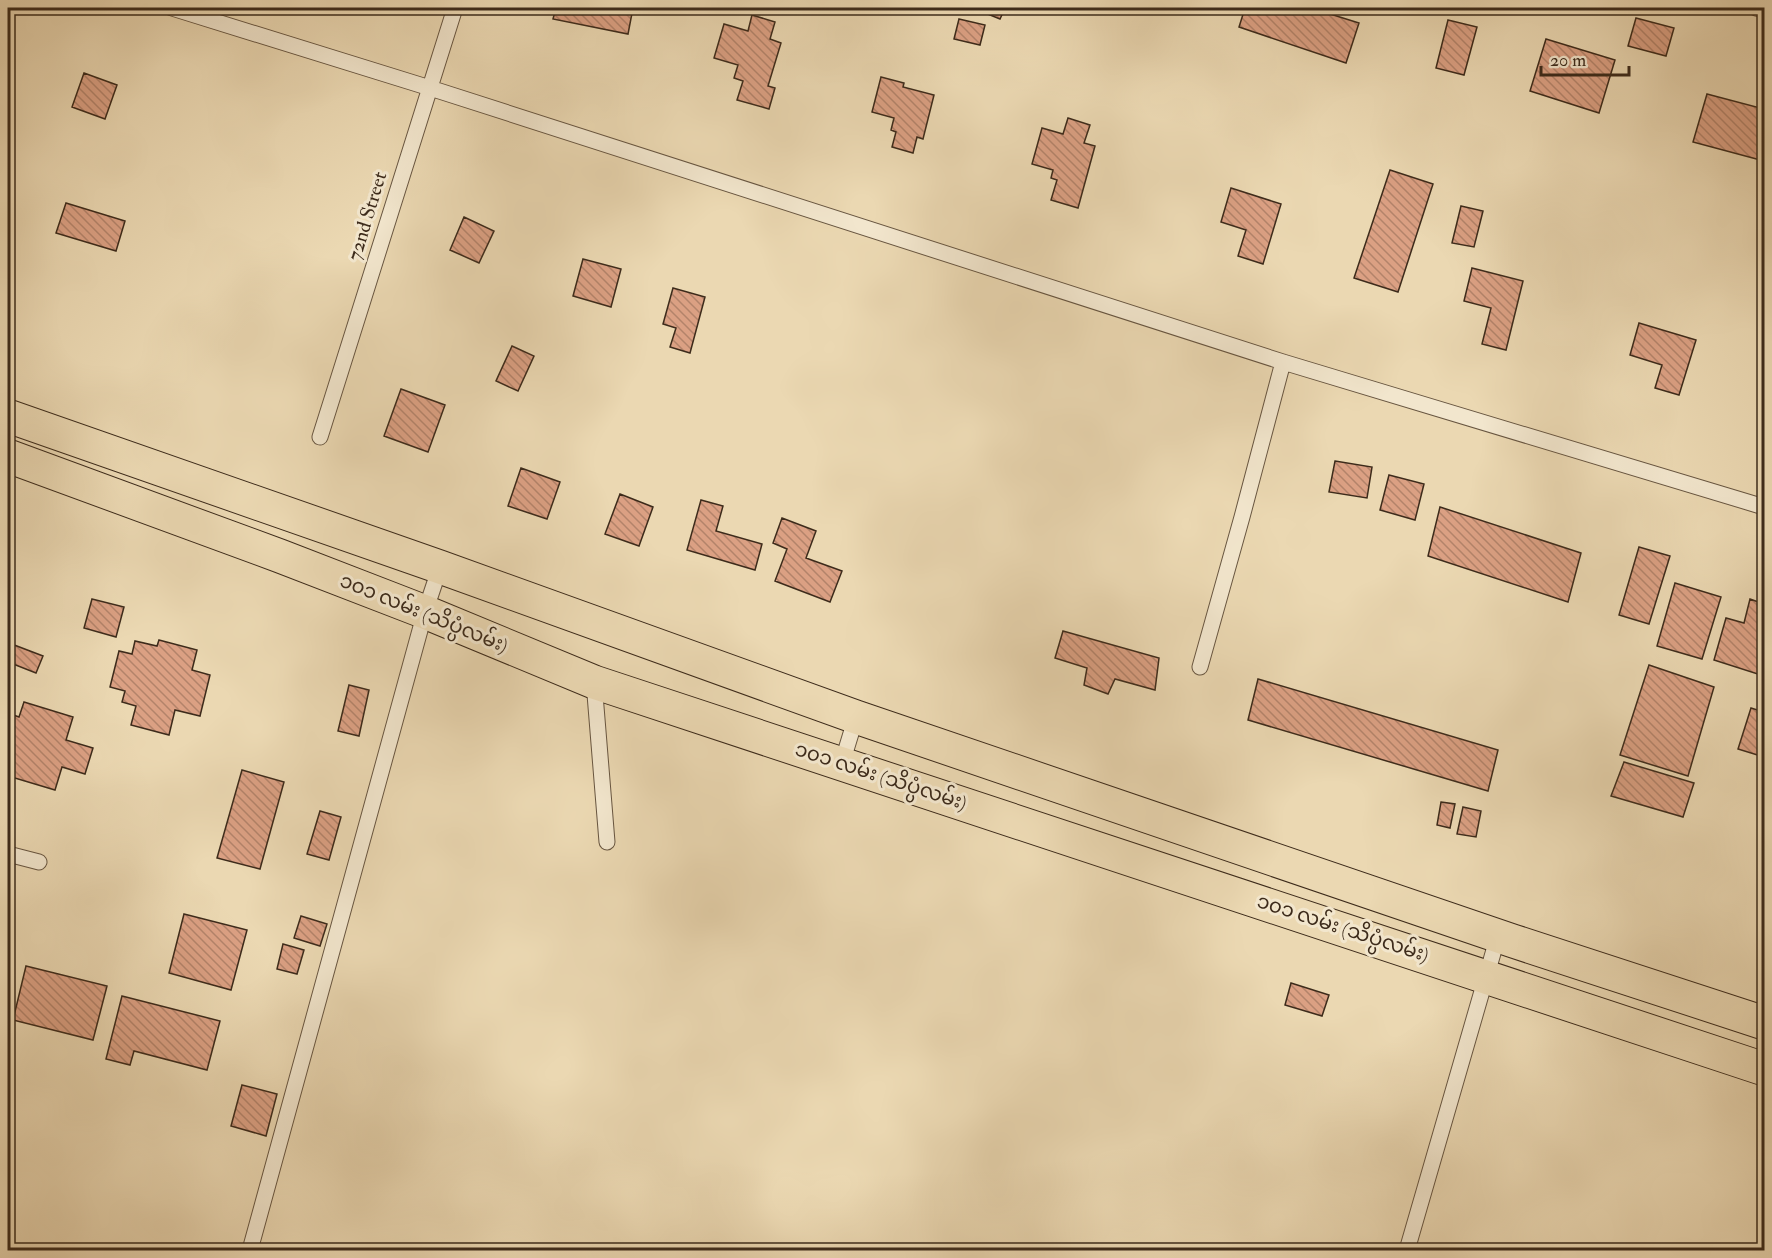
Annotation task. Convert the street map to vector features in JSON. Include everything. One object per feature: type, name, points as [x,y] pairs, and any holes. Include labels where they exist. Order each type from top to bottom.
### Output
[{"type":"main road","name":"၁၀၁ လမ်း (သိပ္ပံလမ်း)","points":[[8,416],[440,567],[856,717],[1498,936],[1764,1023]]},
{"type":"main road","name":"၁၀၁ လမ်း (သိပ္ပံလမ်း)","points":[[8,456],[280,555],[594,682],[1764,1069]]},
{"type":"main road","points":[[280,555],[294,516]]},
{"type":"lane","points":[[172,8],[430,88],[1283,362],[1764,507]]},
{"type":"lane","name":"72nd Street","points":[[320,437],[455,8]]},
{"type":"lane","points":[[1756,8],[1764,10]]},
{"type":"lane","points":[[1200,667],[1283,362]]},
{"type":"lane","points":[[250,1251],[425,612],[440,567]]},
{"type":"lane","points":[[594,682],[607,843]]},
{"type":"lane","points":[[842,764],[856,717]]},
{"type":"lane","points":[[8,854],[39,862]]},
{"type":"lane","points":[[1407,1251],[1498,936]]},
{"type":"building","points":[[556,8],[633,8],[628,34],[553,19]]},
{"type":"building","points":[[711,8],[733,8],[732,13]]},
{"type":"building","points":[[811,8],[832,8],[830,13]]},
{"type":"building","points":[[973,8],[1005,8],[1000,19]]},
{"type":"building","points":[[1245,8],[1311,8],[1359,23],[1346,63],[1239,27]]},
{"type":"building","points":[[752,15],[775,22],[770,39],[781,43],[768,86],[775,88],[769,109],[737,100],[743,81],[734,78],[738,65],[714,58],[724,24],[748,31]]},
{"type":"building","points":[[1636,18],[1674,28],[1666,56],[1628,46]]},
{"type":"building","points":[[959,19],[985,25],[980,45],[954,39]]},
{"type":"building","points":[[1448,20],[1477,27],[1464,75],[1436,68]]},
{"type":"building","points":[[1546,39],[1615,60],[1599,113],[1530,91]]},
{"type":"building","points":[[84,73],[117,85],[105,119],[72,107]]},
{"type":"building","points":[[881,77],[904,83],[903,87],[934,95],[923,139],[917,137],[913,153],[892,147],[896,132],[891,130],[894,118],[872,112]]},
{"type":"building","points":[[1707,94],[1764,109],[1764,161],[1693,142]]},
{"type":"building","points":[[1068,118],[1090,125],[1084,143],[1095,146],[1078,208],[1051,200],[1057,180],[1051,178],[1053,170],[1032,164],[1042,128],[1063,134]]},
{"type":"building","points":[[1390,170],[1433,184],[1398,292],[1354,278]]},
{"type":"building","points":[[1231,188],[1281,204],[1263,264],[1238,256],[1246,230],[1221,222]]},
{"type":"building","points":[[66,203],[125,221],[116,251],[56,233]]},
{"type":"building","points":[[1461,206],[1483,211],[1474,247],[1452,243]]},
{"type":"building","points":[[464,217],[494,231],[479,263],[450,250]]},
{"type":"building","points":[[583,259],[621,269],[611,307],[573,296]]},
{"type":"building","points":[[1472,268],[1523,281],[1506,350],[1482,344],[1491,308],[1464,301]]},
{"type":"building","points":[[673,288],[705,297],[690,353],[670,347],[676,328],[663,324]]},
{"type":"building","points":[[1639,323],[1696,340],[1679,395],[1655,388],[1662,365],[1630,355]]},
{"type":"building","points":[[512,346],[534,356],[518,391],[496,381]]},
{"type":"building","points":[[401,389],[445,405],[428,452],[384,436]]},
{"type":"building","points":[[1335,461],[1372,467],[1367,498],[1329,492]]},
{"type":"building","points":[[521,468],[560,482],[547,519],[508,506]]},
{"type":"building","points":[[1389,475],[1424,484],[1415,520],[1380,510]]},
{"type":"building","points":[[620,494],[653,507],[639,546],[605,534]]},
{"type":"building","points":[[701,500],[723,506],[716,531],[762,544],[755,570],[687,550]]},
{"type":"building","points":[[1440,507],[1581,553],[1568,602],[1428,556]]},
{"type":"building","points":[[782,518],[816,531],[806,558],[842,571],[830,602],[775,581],[787,549],[773,543]]},
{"type":"building","points":[[1639,547],[1670,556],[1649,624],[1619,615]]},
{"type":"building","points":[[1675,583],[1721,597],[1702,659],[1657,646]]},
{"type":"building","points":[[92,599],[124,607],[116,637],[84,628]]},
{"type":"building","points":[[1750,599],[1764,604],[1764,676],[1714,660],[1726,618],[1744,623]]},
{"type":"building","points":[[1063,631],[1159,658],[1155,690],[1115,679],[1108,694],[1084,685],[1087,668],[1055,658]]},
{"type":"building","points":[[159,640],[197,650],[192,670],[210,675],[200,716],[175,710],[169,735],[131,725],[136,706],[122,702],[125,691],[110,687],[119,651],[132,654],[135,641],[157,646]]},
{"type":"building","points":[[9,643],[43,656],[36,673],[8,662]]},
{"type":"building","points":[[1649,665],[1714,687],[1688,776],[1620,755]]},
{"type":"building","points":[[1258,679],[1498,750],[1488,791],[1248,720]]},
{"type":"building","points":[[349,685],[369,690],[359,736],[338,731]]},
{"type":"building","points":[[24,702],[73,717],[66,740],[93,748],[85,774],[62,767],[55,790],[8,776],[8,713],[19,717]]},
{"type":"building","points":[[1751,708],[1764,712],[1764,757],[1738,749]]},
{"type":"building","points":[[1624,762],[1694,783],[1683,817],[1611,796]]},
{"type":"building","points":[[242,770],[284,782],[260,869],[217,858]]},
{"type":"building","points":[[1441,802],[1455,804],[1450,828],[1437,825]]},
{"type":"building","points":[[1463,807],[1481,811],[1476,837],[1457,834]]},
{"type":"building","points":[[320,811],[341,817],[329,860],[307,854]]},
{"type":"building","points":[[8,898],[13,900],[8,919]]},
{"type":"building","points":[[184,914],[247,930],[231,990],[169,973]]},
{"type":"building","points":[[301,916],[327,924],[320,946],[294,938]]},
{"type":"building","points":[[283,944],[304,950],[297,974],[277,969]]},
{"type":"building","points":[[26,966],[107,986],[93,1040],[13,1020]]},
{"type":"building","points":[[1291,983],[1329,995],[1322,1016],[1285,1005]]},
{"type":"building","points":[[122,996],[220,1021],[207,1070],[134,1051],[130,1065],[106,1059]]},
{"type":"building","points":[[242,1085],[277,1094],[266,1136],[231,1126]]}]
